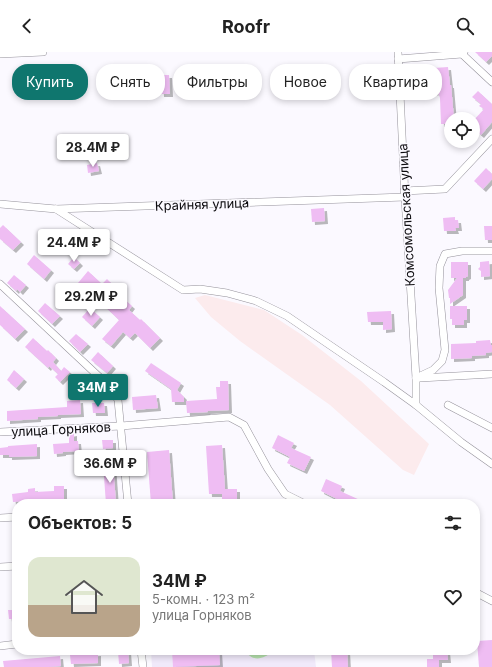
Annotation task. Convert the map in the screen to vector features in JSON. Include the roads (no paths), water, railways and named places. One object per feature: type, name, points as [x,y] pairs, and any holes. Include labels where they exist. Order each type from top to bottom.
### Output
[{"type":"street","points":[[0,54],[44,52]]},
{"type":"street","points":[[398,55],[463,53],[492,82]]},
{"type":"street","name":"Комсомольская улица","points":[[398,55],[416,378],[416,405]]},
{"type":"street","name":"Крайняя улица","points":[[0,204],[56,209],[405,194],[445,189],[492,139]]},
{"type":"street","points":[[56,209],[183,290],[200,289],[227,293],[256,300],[287,316],[416,405],[461,442],[492,464]]},
{"type":"street","points":[[416,378],[433,370],[442,361],[445,350],[439,288],[440,266],[445,254],[462,251],[492,251]]},
{"type":"street","points":[[0,284],[110,387],[118,400],[128,499]]},
{"type":"street","points":[[416,378],[492,374]]},
{"type":"street","points":[[448,405],[492,428]]},
{"type":"street","name":"улица Горняков","points":[[0,432],[121,426],[229,417],[244,425],[268,469],[285,494],[295,499]]},
{"type":"street","points":[[0,518],[12,517]]},
{"type":"street","points":[[0,567],[12,566]]},
{"type":"street","points":[[480,595],[492,601]]},
{"type":"street","points":[[0,646],[12,645]]},
{"type":"street","points":[[142,655],[143,667]]}]
